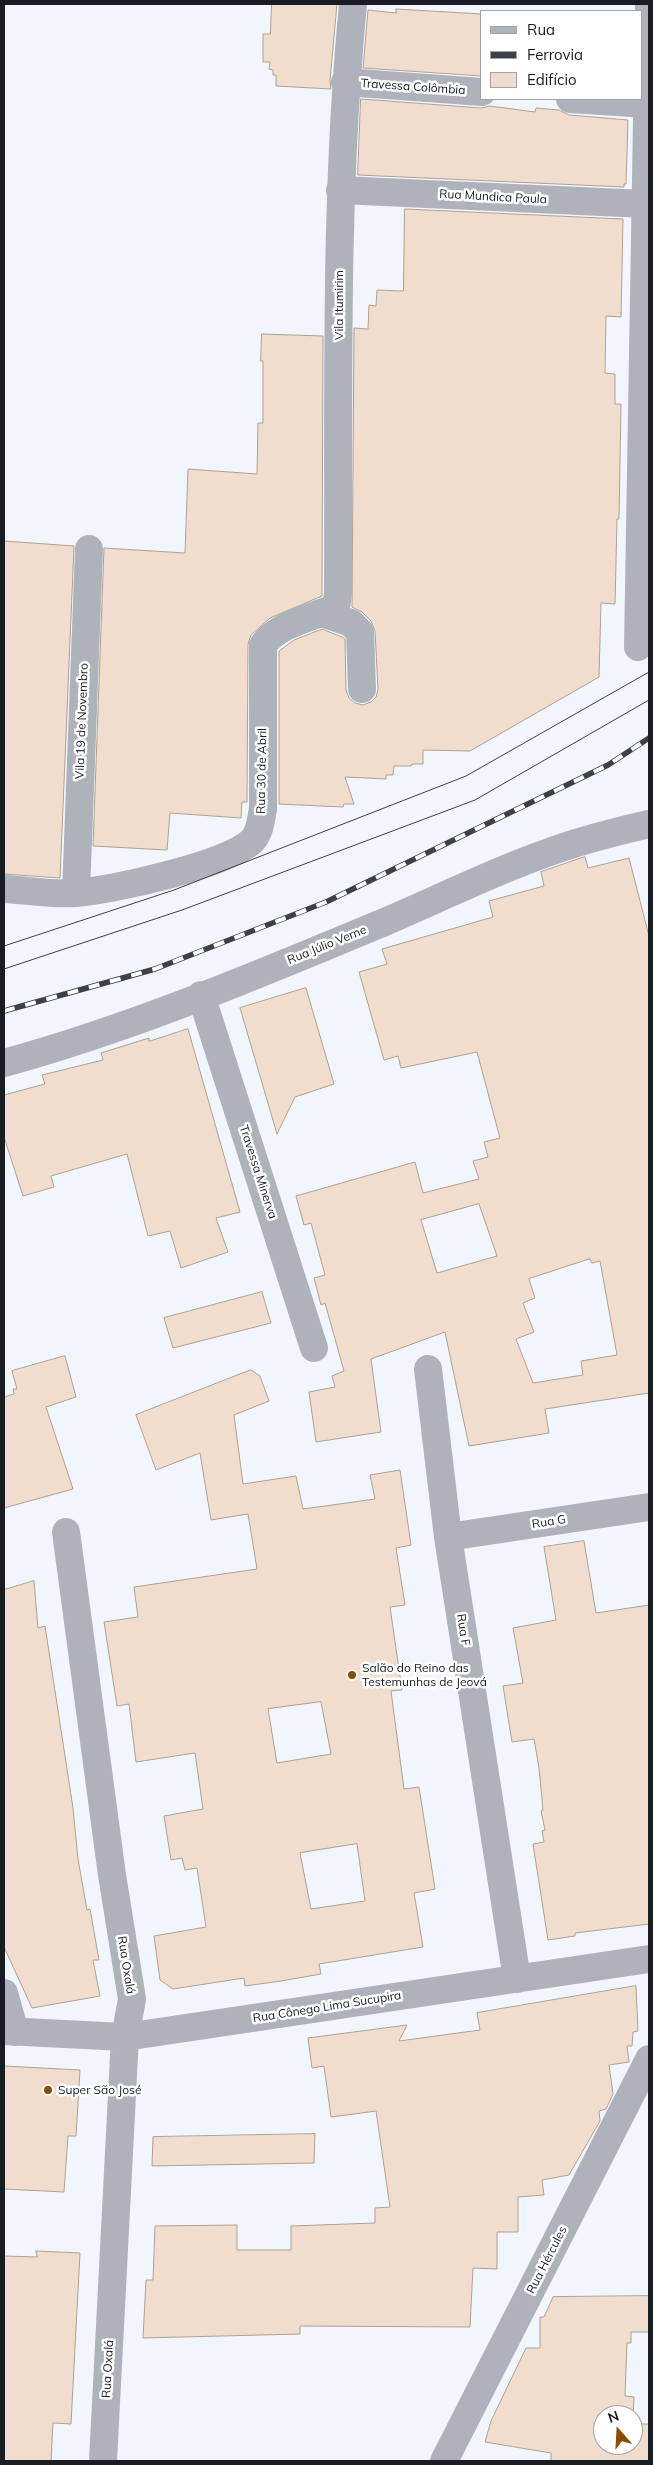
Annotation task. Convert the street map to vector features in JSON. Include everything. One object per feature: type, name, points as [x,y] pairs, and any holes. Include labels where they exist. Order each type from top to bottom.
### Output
[{"type":"street","name":"Vila Itumirim","points":[[329,610],[340,190],[345,82],[353,4]]},
{"type":"street","points":[[638,647],[647,239],[649,4]]},
{"type":"street","name":"Travessa Colômbia","points":[[345,82],[480,92]]},
{"type":"street","points":[[585,100],[647,104]]},
{"type":"street","name":"Rua Mundica Paula","points":[[340,190],[646,204]]},
{"type":"street","name":"Vila 19 de Novembro","points":[[76,893],[89,549]]},
{"type":"street","points":[[329,610],[351,623],[360,632],[362,689]]},
{"type":"street","name":"Rua 30 de Abril","points":[[4,889],[76,893],[127,884],[211,861],[241,848],[253,840],[260,827],[263,809],[263,645],[268,638],[292,624],[329,610]]},
{"type":"street","name":"Rua Júlio Verne","points":[[4,1063],[52,1050],[201,995],[387,921],[542,854],[588,839],[649,824]]},
{"type":"street","name":"Travessa Minerva","points":[[201,995],[314,1348]]},
{"type":"street","name":"Rua F","points":[[428,1369],[448,1537],[517,1979]]},
{"type":"street","name":"Rua G","points":[[448,1537],[649,1506]]},
{"type":"street","name":"Rua Oxalá","points":[[66,1532],[112,1875],[132,1999],[125,2037],[103,2461]]},
{"type":"street","name":"Rua Cônego Lima Sucupira","points":[[10,2032],[125,2037],[649,1959]]},
{"type":"street","points":[[4,1993],[10,2032]]},
{"type":"street","name":"Rua Hércules","points":[[444,2461],[649,2059]]},
{"type":"building","points":[[272,4],[337,4],[330,80],[331,89],[276,86],[276,75],[273,75],[273,70],[269,69],[270,62],[263,62],[263,34],[270,34]]},
{"type":"building","points":[[396,9],[480,14],[480,76],[363,68],[368,10],[396,13]]},
{"type":"building","points":[[361,99],[481,108],[490,106],[535,112],[536,108],[559,110],[569,115],[628,120],[626,184],[624,184],[624,187],[358,175]]},
{"type":"building","points":[[405,209],[623,219],[621,317],[606,316],[605,373],[615,374],[615,404],[621,404],[615,604],[601,603],[599,677],[470,751],[423,750],[423,764],[394,766],[393,775],[386,775],[386,779],[345,777],[354,804],[344,804],[343,807],[279,804],[279,651],[294,640],[322,629],[345,639],[346,690],[349,698],[355,703],[363,705],[371,702],[376,697],[378,689],[375,631],[371,621],[362,612],[352,607],[354,328],[368,329],[369,305],[376,306],[377,290],[403,291]]},
{"type":"building","points":[[262,334],[323,336],[322,596],[270,618],[251,635],[248,644],[247,802],[242,802],[241,818],[170,813],[167,850],[93,846],[104,548],[185,553],[188,469],[257,474],[258,423],[263,423]]},
{"type":"building","points":[[4,541],[74,546],[60,878],[4,874]]},
{"type":"building","points":[[585,857],[588,868],[629,858],[649,936],[649,1393],[545,1409],[549,1433],[469,1446],[445,1332],[371,1359],[381,1432],[316,1442],[309,1392],[335,1387],[332,1376],[344,1371],[325,1303],[321,1305],[314,1278],[325,1275],[311,1223],[304,1225],[296,1196],[415,1162],[423,1193],[479,1179],[473,1161],[488,1157],[484,1142],[500,1138],[477,1052],[401,1068],[398,1056],[384,1060],[359,972],[387,964],[382,949],[493,917],[489,901],[544,886],[541,872]],"holes":[[[479,1204],[497,1256],[437,1273],[421,1220]],[[590,1259],[592,1263],[600,1261],[617,1355],[581,1361],[583,1375],[533,1383],[516,1339],[534,1332],[523,1303],[535,1298],[529,1279]]]},
{"type":"building","points":[[306,988],[334,1084],[295,1097],[277,1134],[240,1008]]},
{"type":"building","points":[[188,1029],[240,1212],[216,1218],[228,1252],[181,1268],[170,1231],[148,1236],[127,1154],[51,1176],[54,1187],[23,1196],[4,1137],[4,1095],[45,1084],[42,1075],[103,1060],[101,1053],[149,1038],[149,1041]]},
{"type":"building","points":[[262,1292],[271,1323],[173,1348],[164,1318]]},
{"type":"building","points":[[65,1356],[76,1397],[46,1407],[73,1489],[4,1508],[4,1397],[14,1394],[13,1389],[17,1389],[12,1371]]},
{"type":"building","points":[[251,1370],[260,1376],[269,1401],[234,1415],[243,1484],[296,1476],[303,1509],[375,1499],[370,1475],[400,1470],[411,1545],[396,1548],[405,1605],[390,1607],[402,1690],[391,1691],[404,1789],[419,1787],[435,1889],[414,1893],[423,1947],[319,1964],[321,1974],[245,1986],[244,1978],[173,1989],[160,1980],[154,1936],[206,1927],[197,1868],[185,1870],[182,1858],[171,1860],[164,1816],[203,1809],[195,1753],[136,1762],[129,1704],[117,1706],[104,1622],[138,1617],[134,1587],[257,1569],[248,1514],[211,1520],[200,1453],[156,1470],[136,1415]],"holes":[[[321,1702],[331,1754],[277,1763],[268,1709]],[[357,1844],[365,1901],[311,1909],[300,1853]]]},
{"type":"building","points":[[584,1541],[596,1613],[649,1605],[649,1924],[575,1933],[575,1936],[548,1940],[533,1844],[544,1842],[542,1831],[545,1830],[541,1811],[543,1810],[539,1768],[534,1739],[512,1742],[503,1686],[523,1683],[513,1628],[556,1620],[544,1547]]},
{"type":"building","points":[[34,1581],[38,1628],[45,1626],[73,1808],[78,1859],[87,1910],[90,1909],[99,1960],[93,1960],[100,1996],[32,2008],[4,1947],[4,1590]]},
{"type":"building","points":[[636,1986],[638,2031],[633,2032],[632,2046],[627,2046],[629,2062],[609,2065],[613,2094],[606,2109],[599,2111],[600,2121],[569,2175],[542,2180],[544,2195],[518,2197],[518,2232],[497,2232],[497,2269],[473,2268],[470,2327],[300,2326],[300,2334],[143,2338],[146,2280],[153,2280],[155,2226],[237,2225],[237,2250],[291,2250],[291,2226],[375,2223],[375,2208],[390,2207],[376,2111],[331,2117],[324,2066],[312,2068],[308,2038],[407,2025],[399,2041],[480,2030],[477,2013]]},
{"type":"building","points":[[4,2066],[80,2070],[76,2136],[68,2136],[64,2192],[4,2189]]},
{"type":"building","points":[[315,2134],[314,2163],[152,2166],[153,2137]]},
{"type":"building","points":[[36,2251],[80,2253],[71,2424],[53,2423],[51,2461],[4,2461],[4,2256],[37,2257]]},
{"type":"building","points":[[649,2296],[649,2332],[631,2332],[631,2343],[627,2343],[625,2396],[634,2397],[634,2405],[593,2405],[593,2455],[643,2455],[643,2424],[649,2424],[649,2461],[551,2461],[551,2453],[485,2442],[491,2421],[526,2348],[540,2348],[540,2317],[544,2317],[553,2297]]},
{"type":"tram line","points":[[4,946],[174,890],[466,776],[649,672]]},
{"type":"tram line","points":[[4,969],[182,910],[475,800],[649,700]]},
{"type":"railway","points":[[4,1011],[155,969],[326,902],[608,765],[649,738]]},
{"type":"place","name":"Salão do Reino das Testemunhas de Jeová","points":[[352,1675]]},
{"type":"place","name":"Super São José","points":[[48,2090]]}]
